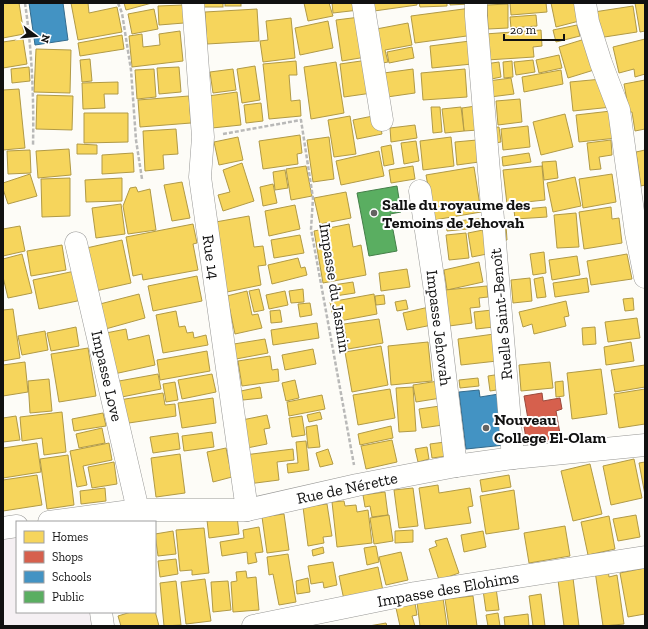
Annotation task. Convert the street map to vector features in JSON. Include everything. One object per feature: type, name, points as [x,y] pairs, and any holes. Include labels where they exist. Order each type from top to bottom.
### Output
[{"type":"street","name":"Rue 14","points":[[193,3],[203,137],[200,177],[247,510]]},
{"type":"street","points":[[363,3],[382,120]]},
{"type":"street","name":"Ruelle Saint-Benoît","points":[[476,3],[513,458]]},
{"type":"street","points":[[585,3],[588,22],[601,63],[619,110],[640,232],[645,277]]},
{"type":"street","name":"Impasse Jehovah","points":[[420,190],[434,284],[456,466]]},
{"type":"street","name":"Impasse Love","points":[[76,243],[138,510]]},
{"type":"street","name":"Rue de Nérette","points":[[62,521],[88,519],[138,510],[247,510],[357,485],[456,466],[513,458],[645,445]]},
{"type":"street","points":[[3,528],[16,526]]},
{"type":"street","name":"Impasse des Elohims","points":[[253,626],[415,593],[645,557]]},
{"type":"street","points":[[101,613],[103,626]]},
{"type":"path","points":[[25,3],[30,37],[33,75],[33,146]]},
{"type":"path","points":[[118,3],[122,13],[131,70],[136,140],[142,179]]},
{"type":"path","name":"Impasse du Jasmin","points":[[203,137],[301,120],[313,198],[310,229],[357,485]]},
{"type":"shaded area","points":[[16,533],[16,613],[96,613],[98,626],[3,626],[3,535]]},
{"type":"building: Homes","points":[[3,3],[19,3],[24,34],[3,38]]},
{"type":"building: Homes","points":[[71,3],[88,3],[89,13],[117,7],[122,32],[78,40]]},
{"type":"building: Homes","points":[[124,3],[152,3],[126,10]]},
{"type":"building: Homes","points":[[202,3],[223,3],[223,7],[202,7]]},
{"type":"building: Homes","points":[[225,3],[241,3],[241,6],[225,6]]},
{"type":"building: Homes","points":[[304,3],[329,3],[333,16],[308,21]]},
{"type":"building: Homes","points":[[332,3],[358,3],[359,10],[333,13]]},
{"type":"building: Homes","points":[[366,3],[417,3],[417,5],[367,12]]},
{"type":"building: Homes","points":[[419,3],[447,3],[447,6],[420,7]]},
{"type":"building: Homes","points":[[450,3],[468,3],[468,4],[450,5]]},
{"type":"building: Homes","points":[[510,3],[546,3],[547,12],[511,15]]},
{"type":"building: Homes","points":[[551,3],[579,3],[583,20],[556,27]]},
{"type":"building: Homes","points":[[635,3],[645,3],[645,31],[640,32]]},
{"type":"building: Homes","points":[[508,4],[508,28],[488,29],[487,5]]},
{"type":"building: Homes","points":[[183,5],[184,23],[159,25],[158,6]]},
{"type":"building: Homes","points":[[633,6],[637,32],[598,38],[594,12]]},
{"type":"building: Homes","points":[[471,8],[474,35],[415,43],[411,16]]},
{"type":"building: Homes","points":[[154,9],[158,29],[132,34],[128,14]]},
{"type":"building: Homes","points":[[257,9],[259,41],[207,44],[205,12]]},
{"type":"building: Homes","points":[[536,15],[537,26],[511,28],[510,17]]},
{"type":"building: Homes","points":[[360,17],[366,57],[342,61],[336,20]]},
{"type":"building: Homes","points":[[291,18],[295,58],[263,62],[260,41],[268,40],[266,21]]},
{"type":"building: Homes","points":[[328,21],[333,48],[300,55],[295,28]]},
{"type":"building: Homes","points":[[408,23],[412,45],[385,50],[388,62],[378,64],[371,30]]},
{"type":"building: Homes","points":[[577,25],[580,36],[556,42],[553,30]]},
{"type":"building: Homes","points":[[541,30],[542,46],[533,47],[534,57],[487,60],[485,34]]},
{"type":"building: Homes","points":[[180,31],[183,61],[132,67],[129,36],[142,34],[143,47],[160,45],[159,34]]},
{"type":"building: Homes","points":[[122,35],[124,49],[80,56],[78,43]]},
{"type":"building: Homes","points":[[23,39],[27,64],[3,68],[3,42]]},
{"type":"building: Homes","points":[[585,39],[594,70],[568,78],[559,47]]},
{"type":"building: Homes","points":[[645,39],[645,74],[635,77],[634,69],[619,73],[613,47]]},
{"type":"building: Homes","points":[[470,41],[472,64],[432,68],[430,46]]},
{"type":"building: Homes","points":[[412,47],[414,58],[389,63],[387,52]]},
{"type":"building: Homes","points":[[36,49],[71,50],[70,93],[34,92]]},
{"type":"building: Homes","points":[[559,55],[562,68],[539,73],[536,60]]},
{"type":"building: Homes","points":[[90,59],[92,81],[82,82],[80,60]]},
{"type":"building: Homes","points":[[368,60],[372,93],[344,97],[340,64]]},
{"type":"building: Homes","points":[[533,60],[535,72],[516,75],[514,62]]},
{"type":"building: Homes","points":[[296,61],[297,75],[289,75],[291,101],[300,100],[301,116],[269,119],[263,64]]},
{"type":"building: Homes","points":[[512,61],[513,77],[504,78],[503,62]]},
{"type":"building: Homes","points":[[336,62],[344,113],[311,119],[304,67]]},
{"type":"building: Homes","points":[[499,62],[501,77],[487,80],[485,64]]},
{"type":"building: Homes","points":[[255,66],[260,100],[242,103],[237,69]]},
{"type":"building: Homes","points":[[29,67],[30,81],[12,83],[11,69]]},
{"type":"building: Homes","points":[[179,67],[181,92],[159,94],[157,68]]},
{"type":"building: Homes","points":[[154,69],[156,97],[137,99],[135,70]]},
{"type":"building: Homes","points":[[233,69],[236,90],[213,93],[210,72]]},
{"type":"building: Homes","points":[[413,69],[415,93],[387,97],[384,73]]},
{"type":"building: Homes","points":[[465,69],[467,97],[423,100],[421,73]]},
{"type":"building: Homes","points":[[561,70],[563,84],[524,92],[522,77]]},
{"type":"building: Homes","points":[[511,78],[514,94],[490,97],[488,81]]},
{"type":"building: Homes","points":[[602,79],[612,107],[573,111],[570,82]]},
{"type":"building: Homes","points":[[645,80],[645,129],[635,131],[632,112],[629,112],[624,84]]},
{"type":"building: Homes","points":[[118,82],[118,94],[104,94],[105,108],[83,109],[82,83]]},
{"type":"building: Homes","points":[[19,89],[25,148],[3,150],[3,90]]},
{"type":"building: Homes","points":[[237,92],[241,125],[212,128],[208,96]]},
{"type":"building: Homes","points":[[37,95],[73,96],[72,130],[36,129]]},
{"type":"building: Homes","points":[[189,96],[191,123],[140,127],[138,100]]},
{"type":"building: Homes","points":[[520,99],[522,122],[498,125],[496,101]]},
{"type":"building: Homes","points":[[261,103],[263,121],[246,123],[244,105]]},
{"type":"building: Homes","points":[[476,106],[478,130],[464,131],[462,108]]},
{"type":"building: Homes","points":[[431,107],[440,107],[442,132],[433,133]]},
{"type":"building: Homes","points":[[461,107],[464,131],[445,133],[442,109]]},
{"type":"building: Homes","points":[[611,111],[617,138],[579,142],[576,115]]},
{"type":"building: Homes","points":[[84,113],[128,113],[128,142],[84,143]]},
{"type":"building: Homes","points":[[565,114],[573,147],[541,155],[533,122]]},
{"type":"building: Homes","points":[[378,115],[382,134],[357,139],[353,120]]},
{"type":"building: Homes","points":[[350,116],[356,154],[334,157],[328,120]]},
{"type":"building: Homes","points":[[415,125],[417,138],[391,142],[390,128]]},
{"type":"building: Homes","points":[[528,126],[530,147],[503,150],[501,129]]},
{"type":"building: Homes","points":[[499,127],[501,142],[490,144],[488,128]]},
{"type":"building: Homes","points":[[176,129],[178,154],[163,155],[164,169],[145,171],[143,131]]},
{"type":"building: Homes","points":[[300,135],[302,153],[297,154],[298,164],[263,169],[259,141]]},
{"type":"building: Homes","points":[[238,137],[243,160],[219,165],[214,142]]},
{"type":"building: Homes","points":[[329,137],[334,179],[313,182],[307,140]]},
{"type":"building: Homes","points":[[451,137],[454,166],[423,170],[420,141]]},
{"type":"building: Homes","points":[[477,140],[479,162],[457,165],[455,142]]},
{"type":"building: Homes","points":[[611,140],[612,155],[599,157],[601,169],[590,170],[587,143]]},
{"type":"building: Homes","points":[[416,141],[419,161],[404,164],[401,143]]},
{"type":"building: Homes","points":[[77,144],[97,145],[97,154],[77,154]]},
{"type":"building: Homes","points":[[391,145],[394,164],[384,166],[381,147]]},
{"type":"building: Homes","points":[[69,149],[71,175],[38,178],[36,151]]},
{"type":"building: Homes","points":[[30,150],[31,173],[8,174],[7,151]]},
{"type":"building: Homes","points":[[645,150],[645,185],[641,186],[636,152]]},
{"type":"building: Homes","points":[[379,151],[384,176],[341,185],[336,161]]},
{"type":"building: Homes","points":[[133,153],[134,172],[102,174],[102,155]]},
{"type":"building: Homes","points":[[529,153],[531,162],[503,166],[502,157]]},
{"type":"building: Homes","points":[[556,161],[558,178],[544,180],[542,162]]},
{"type":"building: Homes","points":[[242,163],[254,201],[223,211],[218,195],[230,192],[223,170]]},
{"type":"building: Homes","points":[[306,166],[312,196],[291,200],[286,169]]},
{"type":"building: Homes","points":[[413,166],[415,179],[391,183],[389,170]]},
{"type":"building: Homes","points":[[542,166],[545,200],[507,204],[503,170]]},
{"type":"building: Homes","points":[[474,167],[481,212],[434,220],[426,175]]},
{"type":"building: Homes","points":[[285,170],[288,188],[275,190],[273,172]]},
{"type":"building: Homes","points":[[30,174],[37,196],[8,204],[3,189],[3,183]]},
{"type":"building: Homes","points":[[612,174],[616,202],[583,208],[579,179]]},
{"type":"building: Homes","points":[[575,177],[581,206],[553,212],[547,183]]},
{"type":"building: Homes","points":[[70,178],[70,216],[42,217],[41,179]]},
{"type":"building: Homes","points":[[122,178],[122,201],[86,202],[85,180]]},
{"type":"building: Homes","points":[[182,182],[190,218],[172,221],[164,185]]},
{"type":"building: Homes","points":[[273,184],[277,203],[263,206],[260,187]]},
{"type":"building: Homes","points":[[136,187],[138,192],[150,189],[156,230],[128,234],[123,206],[130,188]]},
{"type":"building: Homes","points":[[346,192],[351,218],[320,224],[314,198]]},
{"type":"building: Homes","points":[[121,204],[125,234],[96,238],[92,208]]},
{"type":"building: Homes","points":[[295,205],[300,229],[269,236],[265,211]]},
{"type":"building: Homes","points":[[546,207],[547,217],[515,219],[514,210]]},
{"type":"building: Homes","points":[[611,207],[612,219],[619,218],[622,243],[584,249],[579,212]]},
{"type":"building: Homes","points":[[576,213],[579,247],[557,248],[554,215]]},
{"type":"building: Homes","points":[[249,216],[254,247],[263,246],[266,265],[258,266],[261,285],[222,293],[210,223]]},
{"type":"building: Homes","points":[[487,218],[488,227],[447,231],[446,222]]},
{"type":"building: Homes","points":[[193,224],[197,243],[193,244],[198,270],[143,280],[142,274],[133,276],[126,237]]},
{"type":"building: Homes","points":[[349,224],[353,247],[361,245],[366,275],[323,283],[314,231]]},
{"type":"building: Homes","points":[[506,225],[507,240],[499,241],[498,226]]},
{"type":"building: Homes","points":[[20,226],[25,251],[3,256],[3,229]]},
{"type":"building: Homes","points":[[483,230],[487,254],[472,257],[468,233]]},
{"type":"building: Homes","points":[[466,233],[469,258],[449,260],[446,235]]},
{"type":"building: Homes","points":[[300,235],[304,253],[274,258],[271,240]]},
{"type":"building: Homes","points":[[122,240],[131,283],[91,292],[82,249]]},
{"type":"building: Homes","points":[[62,245],[66,270],[31,276],[27,251]]},
{"type":"building: Homes","points":[[544,252],[546,273],[533,275],[530,254]]},
{"type":"building: Homes","points":[[22,254],[32,293],[8,298],[3,277],[3,259]]},
{"type":"building: Homes","points":[[627,254],[632,279],[591,285],[587,261]]},
{"type":"building: Homes","points":[[577,256],[580,275],[552,280],[549,260]]},
{"type":"building: Homes","points":[[298,258],[301,268],[305,267],[307,275],[272,284],[268,265]]},
{"type":"building: Homes","points":[[479,262],[483,282],[447,290],[444,270]]},
{"type":"building: Homes","points":[[407,269],[410,287],[381,291],[379,273]]},
{"type":"building: Homes","points":[[75,271],[82,300],[39,309],[33,280]]},
{"type":"building: Homes","points":[[197,276],[202,301],[153,311],[148,286]]},
{"type":"building: Homes","points":[[543,277],[546,297],[537,298],[534,279]]},
{"type":"building: Homes","points":[[530,278],[532,301],[513,303],[511,280]]},
{"type":"building: Homes","points":[[587,278],[589,292],[555,297],[553,283]]},
{"type":"building: Homes","points":[[353,282],[355,293],[335,296],[333,285]]},
{"type":"building: Homes","points":[[487,286],[488,297],[479,298],[480,307],[470,308],[472,323],[449,326],[445,290]]},
{"type":"building: Homes","points":[[259,289],[264,310],[254,312],[249,291]]},
{"type":"building: Homes","points":[[303,289],[304,302],[291,303],[289,291]]},
{"type":"building: Homes","points":[[247,291],[252,315],[258,314],[262,328],[235,334],[227,296]]},
{"type":"building: Homes","points":[[285,291],[288,305],[269,309],[266,295]]},
{"type":"building: Homes","points":[[139,294],[145,318],[102,330],[96,305]]},
{"type":"building: Homes","points":[[374,294],[377,314],[334,322],[330,302]]},
{"type":"building: Homes","points":[[384,295],[385,304],[376,305],[375,296]]},
{"type":"building: Homes","points":[[633,298],[634,310],[625,311],[623,299]]},
{"type":"building: Homes","points":[[406,300],[408,309],[397,311],[395,302]]},
{"type":"building: Homes","points":[[566,301],[569,316],[564,317],[566,326],[534,334],[532,324],[523,327],[519,312]]},
{"type":"building: Homes","points":[[310,303],[312,315],[300,317],[298,304]]},
{"type":"building: Homes","points":[[429,307],[432,325],[407,330],[403,313]]},
{"type":"building: Homes","points":[[13,309],[20,358],[3,361],[3,310]]},
{"type":"building: Homes","points":[[280,310],[282,322],[271,323],[270,311]]},
{"type":"building: Homes","points":[[492,310],[494,327],[476,329],[474,312]]},
{"type":"building: Homes","points":[[176,311],[179,327],[185,326],[187,333],[193,332],[194,338],[206,335],[208,345],[163,353],[156,315]]},
{"type":"building: Homes","points":[[637,318],[640,338],[608,342],[605,322]]},
{"type":"building: Homes","points":[[379,319],[383,343],[348,349],[344,324]]},
{"type":"building: Homes","points":[[317,323],[319,338],[273,345],[271,330]]},
{"type":"building: Homes","points":[[76,327],[79,346],[51,351],[47,333]]},
{"type":"building: Homes","points":[[595,327],[596,344],[583,345],[582,328]]},
{"type":"building: Homes","points":[[126,329],[128,340],[149,335],[155,365],[114,374],[106,333]]},
{"type":"building: Homes","points":[[45,331],[48,350],[22,355],[18,336]]},
{"type":"building: Homes","points":[[494,334],[497,361],[461,365],[458,339]]},
{"type":"building: Homes","points":[[265,339],[268,353],[236,359],[234,344]]},
{"type":"building: Homes","points":[[428,342],[432,381],[391,385],[388,346]]},
{"type":"building: Homes","points":[[631,342],[634,361],[606,365],[604,347]]},
{"type":"building: Homes","points":[[381,346],[388,385],[352,392],[345,352]]},
{"type":"building: Homes","points":[[88,348],[96,396],[59,402],[51,354]]},
{"type":"building: Homes","points":[[313,349],[316,364],[285,370],[282,355]]},
{"type":"building: Homes","points":[[207,351],[210,371],[160,380],[157,360]]},
{"type":"building: Homes","points":[[270,356],[272,370],[278,369],[279,381],[242,386],[238,361]]},
{"type":"building: Homes","points":[[25,362],[28,392],[3,396],[3,365]]},
{"type":"building: Homes","points":[[550,362],[553,388],[521,391],[519,365]]},
{"type":"building: Homes","points":[[645,365],[645,387],[615,392],[611,370]]},
{"type":"building: Homes","points":[[601,369],[607,414],[572,419],[567,373]]},
{"type":"building: Homes","points":[[158,374],[161,389],[122,397],[119,381]]},
{"type":"building: Homes","points":[[212,374],[216,392],[182,399],[178,380]]},
{"type":"building: Homes","points":[[501,374],[503,389],[490,391],[488,376]]},
{"type":"building: Homes","points":[[478,378],[479,386],[460,388],[459,380]]},
{"type":"building: Homes","points":[[49,379],[52,411],[30,413],[28,381]]},
{"type":"building: Homes","points":[[295,380],[299,398],[286,401],[282,383]]},
{"type":"building: Homes","points":[[438,381],[441,398],[416,402],[413,385]]},
{"type":"building: Homes","points":[[563,381],[564,396],[556,397],[555,382]]},
{"type":"building: Homes","points":[[175,382],[178,400],[166,402],[163,384]]},
{"type":"building: Homes","points":[[260,387],[262,398],[243,400],[241,391]]},
{"type":"building: Homes","points":[[413,387],[416,431],[399,432],[396,388]]},
{"type":"building: Homes","points":[[390,389],[395,418],[358,425],[353,395]]},
{"type":"building: Homes","points":[[645,389],[645,424],[619,428],[614,394]]},
{"type":"building: Homes","points":[[163,393],[165,405],[175,404],[176,416],[122,424],[119,400]]},
{"type":"building: Homes","points":[[322,395],[325,409],[289,416],[287,402]]},
{"type":"building: Homes","points":[[213,398],[216,423],[182,428],[178,403]]},
{"type":"building: Homes","points":[[440,406],[443,425],[422,428],[419,409]]},
{"type":"building: Homes","points":[[62,412],[66,452],[44,455],[42,438],[22,441],[20,417]]},
{"type":"building: Homes","points":[[320,412],[322,419],[309,422],[307,415]]},
{"type":"building: Homes","points":[[103,413],[106,426],[74,431],[72,419]]},
{"type":"building: Homes","points":[[267,415],[270,428],[264,429],[267,444],[247,448],[242,420]]},
{"type":"building: Homes","points":[[16,416],[20,440],[3,442],[3,418]]},
{"type":"building: Homes","points":[[302,416],[305,435],[292,437],[289,418]]},
{"type":"building: Homes","points":[[317,425],[320,447],[308,448],[306,427]]},
{"type":"building: Homes","points":[[391,426],[393,438],[360,445],[358,434]]},
{"type":"building: Homes","points":[[102,428],[105,443],[79,448],[76,434]]},
{"type":"building: Homes","points":[[212,432],[214,447],[184,451],[182,436]]},
{"type":"building: Homes","points":[[178,433],[180,449],[153,453],[150,437]]},
{"type":"building: Homes","points":[[392,440],[397,462],[366,469],[361,446]]},
{"type":"building: Homes","points":[[306,441],[309,470],[288,473],[287,464],[298,463],[296,442]]},
{"type":"building: Homes","points":[[445,442],[447,456],[432,458],[430,444]]},
{"type":"building: Homes","points":[[37,443],[41,472],[3,478],[3,448]]},
{"type":"building: Homes","points":[[109,443],[112,460],[83,466],[87,485],[77,487],[70,451]]},
{"type":"building: Homes","points":[[427,447],[429,459],[418,462],[415,449]]},
{"type":"building: Homes","points":[[226,448],[232,477],[213,482],[207,452]]},
{"type":"building: Homes","points":[[293,449],[294,460],[277,462],[279,480],[248,484],[244,455]]},
{"type":"building: Homes","points":[[328,449],[333,464],[320,467],[316,453]]},
{"type":"building: Homes","points":[[180,454],[185,493],[156,497],[151,458]]},
{"type":"building: Homes","points":[[68,455],[74,505],[47,509],[40,459]]},
{"type":"building: Homes","points":[[634,459],[642,498],[611,505],[603,466]]},
{"type":"building: Homes","points":[[114,462],[117,484],[92,488],[88,467]]},
{"type":"building: Homes","points":[[645,462],[645,495],[639,463]]},
{"type":"building: Homes","points":[[590,464],[602,514],[573,521],[561,471]]},
{"type":"building: Homes","points":[[37,475],[42,505],[3,511],[3,480]]},
{"type":"building: Homes","points":[[509,475],[511,487],[482,492],[480,480]]},
{"type":"building: Homes","points":[[438,485],[439,493],[470,488],[473,506],[468,507],[471,523],[425,529],[419,488]]},
{"type":"building: Homes","points":[[105,488],[106,501],[81,504],[80,491]]},
{"type":"building: Homes","points":[[413,488],[418,526],[399,528],[394,490]]},
{"type":"building: Homes","points":[[514,490],[519,529],[486,534],[480,496]]},
{"type":"building: Homes","points":[[385,492],[388,515],[372,517],[370,506],[365,507],[363,495]]},
{"type":"building: Homes","points":[[344,501],[345,506],[356,505],[357,512],[368,510],[372,543],[337,547],[332,502]]},
{"type":"building: Homes","points":[[327,504],[332,536],[323,537],[324,543],[308,546],[303,507]]},
{"type":"building: Homes","points":[[284,514],[289,550],[267,553],[262,517]]},
{"type":"building: Homes","points":[[389,515],[393,541],[374,544],[370,518]]},
{"type":"building: Homes","points":[[636,515],[640,537],[618,541],[613,519]]},
{"type":"building: Homes","points":[[237,516],[239,534],[209,538],[207,520]]},
{"type":"building: Homes","points":[[609,516],[615,549],[588,555],[581,522]]},
{"type":"building: Homes","points":[[565,526],[570,556],[529,563],[524,533]]},
{"type":"building: Homes","points":[[259,527],[263,552],[255,553],[257,562],[248,564],[247,552],[222,556],[220,542],[244,538],[243,530]]},
{"type":"building: Homes","points":[[204,528],[209,573],[192,575],[192,570],[180,571],[176,530]]},
{"type":"building: Homes","points":[[413,530],[413,542],[395,543],[395,531]]},
{"type":"building: Homes","points":[[173,531],[176,554],[158,556],[156,534]]},
{"type":"building: Homes","points":[[483,531],[486,547],[464,552],[461,535]]},
{"type":"building: Homes","points":[[447,538],[459,573],[439,580],[429,549],[437,546],[435,541]]},
{"type":"building: Homes","points":[[376,546],[379,562],[367,565],[364,548]]},
{"type":"building: Homes","points":[[323,547],[324,553],[313,556],[312,550]]},
{"type":"building: Homes","points":[[401,552],[408,580],[386,585],[379,557]]},
{"type":"building: Homes","points":[[288,554],[296,602],[279,605],[273,574],[269,575],[267,557]]},
{"type":"building: Homes","points":[[176,559],[178,574],[160,577],[158,561]]},
{"type":"building: Homes","points":[[333,562],[337,585],[324,588],[323,582],[311,584],[308,566]]},
{"type":"building: Homes","points":[[378,567],[383,591],[344,600],[339,576]]},
{"type":"building: Homes","points":[[645,568],[645,614],[628,617],[620,573]]},
{"type":"building: Homes","points":[[608,569],[609,577],[617,575],[624,624],[603,626],[595,571]]},
{"type":"building: Homes","points":[[246,571],[247,578],[256,577],[259,610],[233,612],[231,582],[237,581],[236,572]]},
{"type":"building: Homes","points":[[308,578],[310,592],[297,594],[296,581]]},
{"type":"building: Homes","points":[[573,578],[579,626],[564,626],[558,580]]},
{"type":"building: Homes","points":[[205,579],[211,621],[186,624],[181,582]]},
{"type":"building: Homes","points":[[176,581],[181,625],[164,626],[160,583]]},
{"type":"building: Homes","points":[[228,581],[231,610],[213,612],[211,582]]},
{"type":"building: Homes","points":[[496,588],[499,610],[486,611],[483,590]]},
{"type":"building: Homes","points":[[541,594],[545,626],[533,626],[529,596]]},
{"type":"building: Homes","points":[[473,596],[477,626],[449,626],[445,599]]},
{"type":"building: Homes","points":[[443,598],[447,626],[420,626],[417,602]]},
{"type":"building: Homes","points":[[415,603],[417,615],[412,616],[415,626],[400,626],[396,608]]},
{"type":"building: Homes","points":[[128,613],[156,613],[159,626],[121,626],[118,616]]},
{"type":"building: Homes","points":[[498,613],[500,626],[488,626],[486,615]]},
{"type":"building: Homes","points":[[528,614],[529,626],[505,626],[504,617]]},
{"type":"building: Homes","points":[[386,623],[387,626],[369,626]]},
{"type":"building: Shops","points":[[542,393],[543,401],[560,398],[562,409],[556,411],[561,439],[527,445],[523,420],[528,419],[524,396]]},
{"type":"building: Schools","points":[[29,3],[63,3],[68,40],[35,45]]},
{"type":"building: Schools","points":[[479,390],[480,397],[499,394],[505,445],[466,449],[459,392]]},
{"type":"building: Public","points":[[397,186],[401,212],[390,214],[397,251],[369,256],[357,193]]},
{"type":"place","name":"Salle du royaume des Temoins de Jehovah","points":[[374,213]]},
{"type":"place","name":"Nouveau College El-Olam","points":[[486,428]]}]
